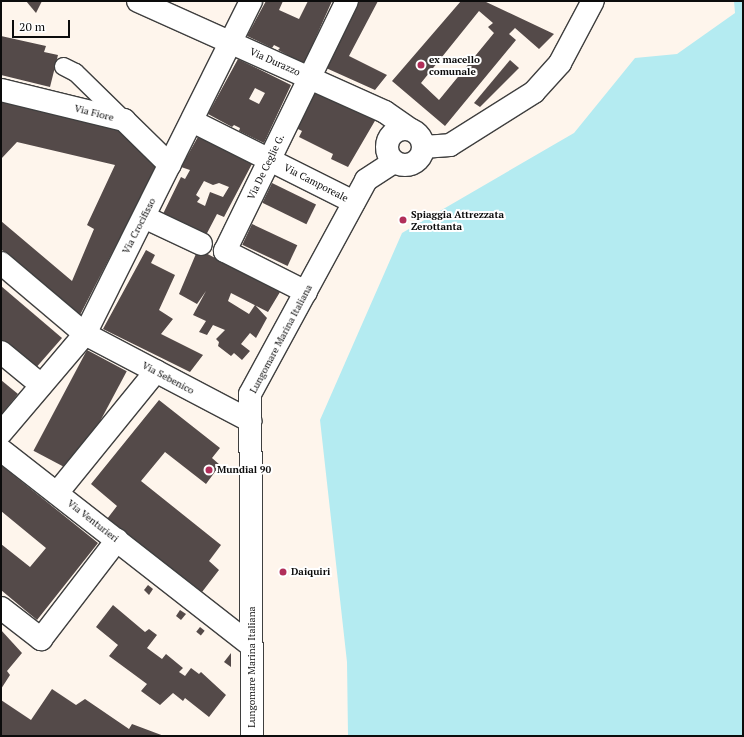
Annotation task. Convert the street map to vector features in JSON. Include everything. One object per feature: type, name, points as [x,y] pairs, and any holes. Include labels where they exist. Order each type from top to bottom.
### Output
[{"type":"street","name":"Via Durazzo","points":[[138,1],[385,112],[409,129]]},
{"type":"street","name":"Via Crocifisso","points":[[1,433],[84,334],[252,1]]},
{"type":"street","name":"Via De Ceglie G.","points":[[306,292],[225,251],[347,1]]},
{"type":"street","points":[[423,146],[450,144],[534,92],[560,63],[593,1]]},
{"type":"street","points":[[63,66],[75,72],[124,120]]},
{"type":"street","name":"Via Fiore","points":[[1,90],[124,120],[170,165]]},
{"type":"street","name":"Via Camporeale","points":[[192,121],[354,202]]},
{"type":"street","points":[[409,129],[419,136],[423,146],[420,158],[411,164],[394,162],[387,152],[387,140],[396,130],[409,129]]},
{"type":"street","name":"Lungomare Marina Italiana","points":[[252,736],[250,394],[366,180],[394,162]]},
{"type":"street","points":[[144,217],[201,244]]},
{"type":"street","name":"Via Sebenico","points":[[1,263],[84,334],[251,421]]},
{"type":"street","points":[[1,352],[36,391]]},
{"type":"street","name":"Via Venturieri","points":[[156,371],[57,493],[252,646]]},
{"type":"street","points":[[1,372],[36,391]]},
{"type":"street","points":[[1,450],[57,493]]},
{"type":"street","points":[[1,608],[41,639],[117,540]]},
{"type":"water","points":[[734,1],[743,1],[743,736],[348,736],[347,662],[320,420],[402,233],[574,133],[635,58],[677,54],[735,13]]},
{"type":"building","points":[[26,1],[42,1],[36,13]]},
{"type":"building","points":[[266,1],[283,1],[279,10],[299,19],[308,1],[332,1],[304,64],[278,50],[280,48],[274,45],[272,48],[247,36]]},
{"type":"building","points":[[359,1],[378,1],[349,56],[387,75],[375,90],[326,68]]},
{"type":"building","name":"ex macello comunale","points":[[461,1],[484,1],[554,34],[539,49],[515,28],[509,34],[516,40],[445,126],[392,81]],"holes":[[[479,11],[493,23],[488,27],[494,33],[439,100],[421,83]]]},
{"type":"building","points":[[1,36],[46,46],[44,52],[58,55],[50,87],[1,75]]},
{"type":"building","points":[[238,59],[291,85],[264,143],[239,131],[240,128],[234,125],[232,127],[208,114]],"holes":[[[255,88],[265,93],[259,104],[249,99]]]},
{"type":"building","points":[[510,60],[519,68],[480,107],[474,103]]},
{"type":"building","points":[[310,89],[376,119],[348,167],[331,159],[333,154],[299,137],[302,131],[296,128]]},
{"type":"building","points":[[1,102],[119,128],[158,164],[80,315],[1,249],[1,221],[72,281],[94,229],[87,225],[115,165],[17,142],[1,159]]},
{"type":"building","points":[[199,135],[253,162],[224,217],[217,214],[204,239],[161,218],[181,177],[185,179],[190,170],[181,167]],"holes":[[[204,181],[213,185],[219,183],[229,187],[223,197],[210,192],[205,206],[197,202],[200,198],[196,195]]]},
{"type":"building","points":[[272,183],[316,204],[306,224],[262,203]]},
{"type":"building","points":[[252,224],[297,245],[288,266],[242,245]]},
{"type":"building","points":[[198,249],[280,292],[268,312],[256,306],[267,318],[256,338],[250,333],[241,344],[250,351],[242,360],[234,353],[231,356],[218,346],[219,342],[216,339],[225,330],[213,325],[207,335],[199,332],[206,321],[193,315],[206,291],[197,304],[179,294]],"holes":[[[231,293],[255,305],[249,314],[228,301]]]},
{"type":"building","points":[[146,250],[155,255],[151,263],[175,275],[159,310],[173,319],[161,334],[203,355],[190,372],[103,329]]},
{"type":"building","points":[[1,286],[62,338],[34,370],[1,342]]},
{"type":"building","points":[[87,350],[127,371],[73,472],[33,451]]},
{"type":"building","points":[[1,380],[18,394],[1,415]]},
{"type":"building","points":[[159,400],[220,448],[212,458],[220,465],[206,484],[165,452],[141,481],[221,545],[209,561],[219,570],[202,592],[107,519],[117,506],[91,484]]},
{"type":"building","points":[[1,465],[98,543],[37,620],[1,590],[1,544],[30,567],[46,548],[1,511]]},
{"type":"building","points":[[148,585],[153,589],[149,595],[144,590]]},
{"type":"building","points":[[113,605],[145,632],[149,629],[157,635],[147,648],[162,659],[166,654],[183,668],[179,672],[185,676],[191,668],[199,674],[201,672],[226,695],[209,717],[185,698],[183,701],[173,693],[160,705],[141,691],[147,684],[109,656],[118,645],[96,627]]},
{"type":"building","points":[[180,610],[186,614],[181,620],[176,616]]},
{"type":"building","points":[[200,627],[205,631],[201,635],[196,632]]},
{"type":"building","points":[[1,630],[22,653],[7,671],[10,675],[1,689]]},
{"type":"building","points":[[231,653],[231,667],[224,662]]},
{"type":"building","points":[[52,689],[76,705],[85,699],[129,729],[132,724],[164,736],[1,736],[1,700],[31,720]]},
{"type":"place","name":"ex macello comunale","points":[[421,65]]},
{"type":"place","name":"Spiaggia Attrezzata Zerottanta","points":[[403,220]]},
{"type":"place","name":"Mundial 90","points":[[209,470]]},
{"type":"place","name":"Daiquiri","points":[[283,572]]}]
